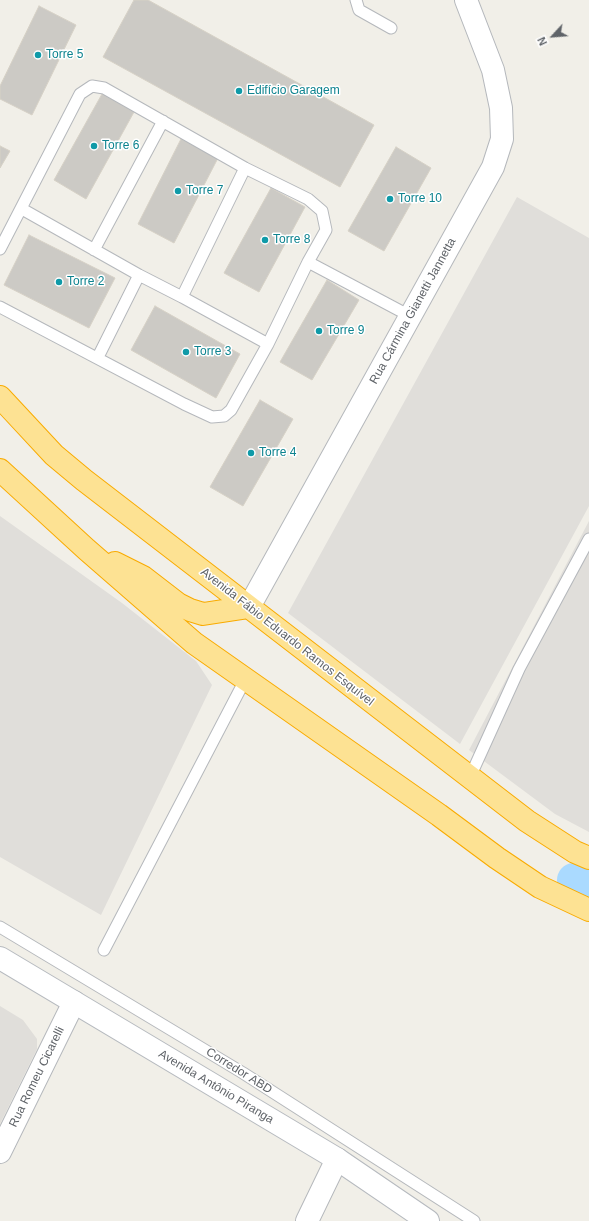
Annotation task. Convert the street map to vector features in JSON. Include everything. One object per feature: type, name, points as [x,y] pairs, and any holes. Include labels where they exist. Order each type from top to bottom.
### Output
[{"type":"highway","name":"Avenida Fábio Eduardo Ramos Esquível","points":[[0,397],[54,455],[84,480],[527,821],[575,852],[589,858]]},
{"type":"highway","points":[[0,470],[86,549],[194,643],[244,680],[439,815],[497,858],[540,887],[589,910]]},
{"type":"highway","points":[[86,549],[142,577],[178,604],[190,610],[204,614],[249,607]]},
{"type":"street","name":"Rua Cármina Gianetti Jannetta","points":[[249,607],[493,167],[502,139],[501,108],[493,70],[466,0]]},
{"type":"street","name":"Avenida Antônio Piranga","points":[[0,958],[337,1159],[428,1221]]},
{"type":"street","name":"Rua Romeu Cicarelli","points":[[0,1152],[74,1002]]},
{"type":"street","points":[[307,1221],[337,1159]]},
{"type":"lane","points":[[356,0],[359,10],[391,28]]},
{"type":"lane","points":[[0,249],[22,209],[80,94],[92,86],[104,88],[245,168],[308,199],[322,211],[326,230],[308,262],[268,344],[231,410],[224,416],[212,417],[184,404],[98,357],[0,307]]},
{"type":"lane","points":[[94,250],[163,121]]},
{"type":"lane","points":[[182,298],[245,168]]},
{"type":"lane","points":[[22,209],[139,275],[268,344]]},
{"type":"lane","points":[[308,262],[410,316]]},
{"type":"lane","points":[[98,357],[139,275]]},
{"type":"lane","points":[[470,777],[519,669],[589,539]]},
{"type":"lane","points":[[104,950],[244,680]]},
{"type":"lane","name":"Corredor ABD","points":[[0,926],[243,1073],[474,1221]]},
{"type":"shaded area","points":[[517,197],[589,238],[589,506],[460,744],[288,613]]},
{"type":"shaded area","points":[[0,516],[122,603],[196,661],[212,685],[101,915],[0,857]]},
{"type":"shaded area","points":[[589,521],[589,832],[555,814],[469,750]]},
{"type":"shaded area","points":[[0,1006],[23,1020],[37,1039],[37,1049],[0,1124]]},
{"type":"building","name":"Edifício Garagem","points":[[134,0],[148,0],[374,125],[340,187],[103,57]]},
{"type":"building","name":"Torre 5","points":[[39,6],[76,25],[32,115],[0,99],[0,86]]},
{"type":"building","name":"Torre 6","points":[[102,94],[134,112],[86,199],[54,180]]},
{"type":"building","name":"Torre 7","points":[[181,139],[218,158],[174,243],[138,224]]},
{"type":"building","points":[[0,146],[10,151],[0,168]]},
{"type":"building","name":"Torre 10","points":[[396,147],[431,168],[384,251],[348,231]]},
{"type":"building","name":"Torre 8","points":[[271,188],[305,207],[259,292],[224,273]]},
{"type":"building","name":"Torre 2","points":[[29,235],[115,278],[89,328],[4,285]]},
{"type":"building","name":"Torre 9","points":[[327,280],[359,300],[312,380],[280,362]]},
{"type":"building","name":"Torre 3","points":[[155,306],[240,354],[216,398],[131,350]]},
{"type":"building","name":"Torre 4","points":[[260,400],[293,419],[243,506],[210,487]]},
{"type":"waterway","points":[[574,880],[589,885]]},
{"type":"place","name":"Torre 5","points":[[38,55]]},
{"type":"place","name":"Edifício Garagem","points":[[239,91]]},
{"type":"place","name":"Torre 6","points":[[94,146]]},
{"type":"place","name":"Torre 7","points":[[178,191]]},
{"type":"place","name":"Torre 10","points":[[390,199]]},
{"type":"place","name":"Torre 8","points":[[265,240]]},
{"type":"place","name":"Torre 2","points":[[59,282]]},
{"type":"place","name":"Torre 9","points":[[319,331]]},
{"type":"place","name":"Torre 3","points":[[186,352]]},
{"type":"place","name":"Torre 4","points":[[251,453]]}]
